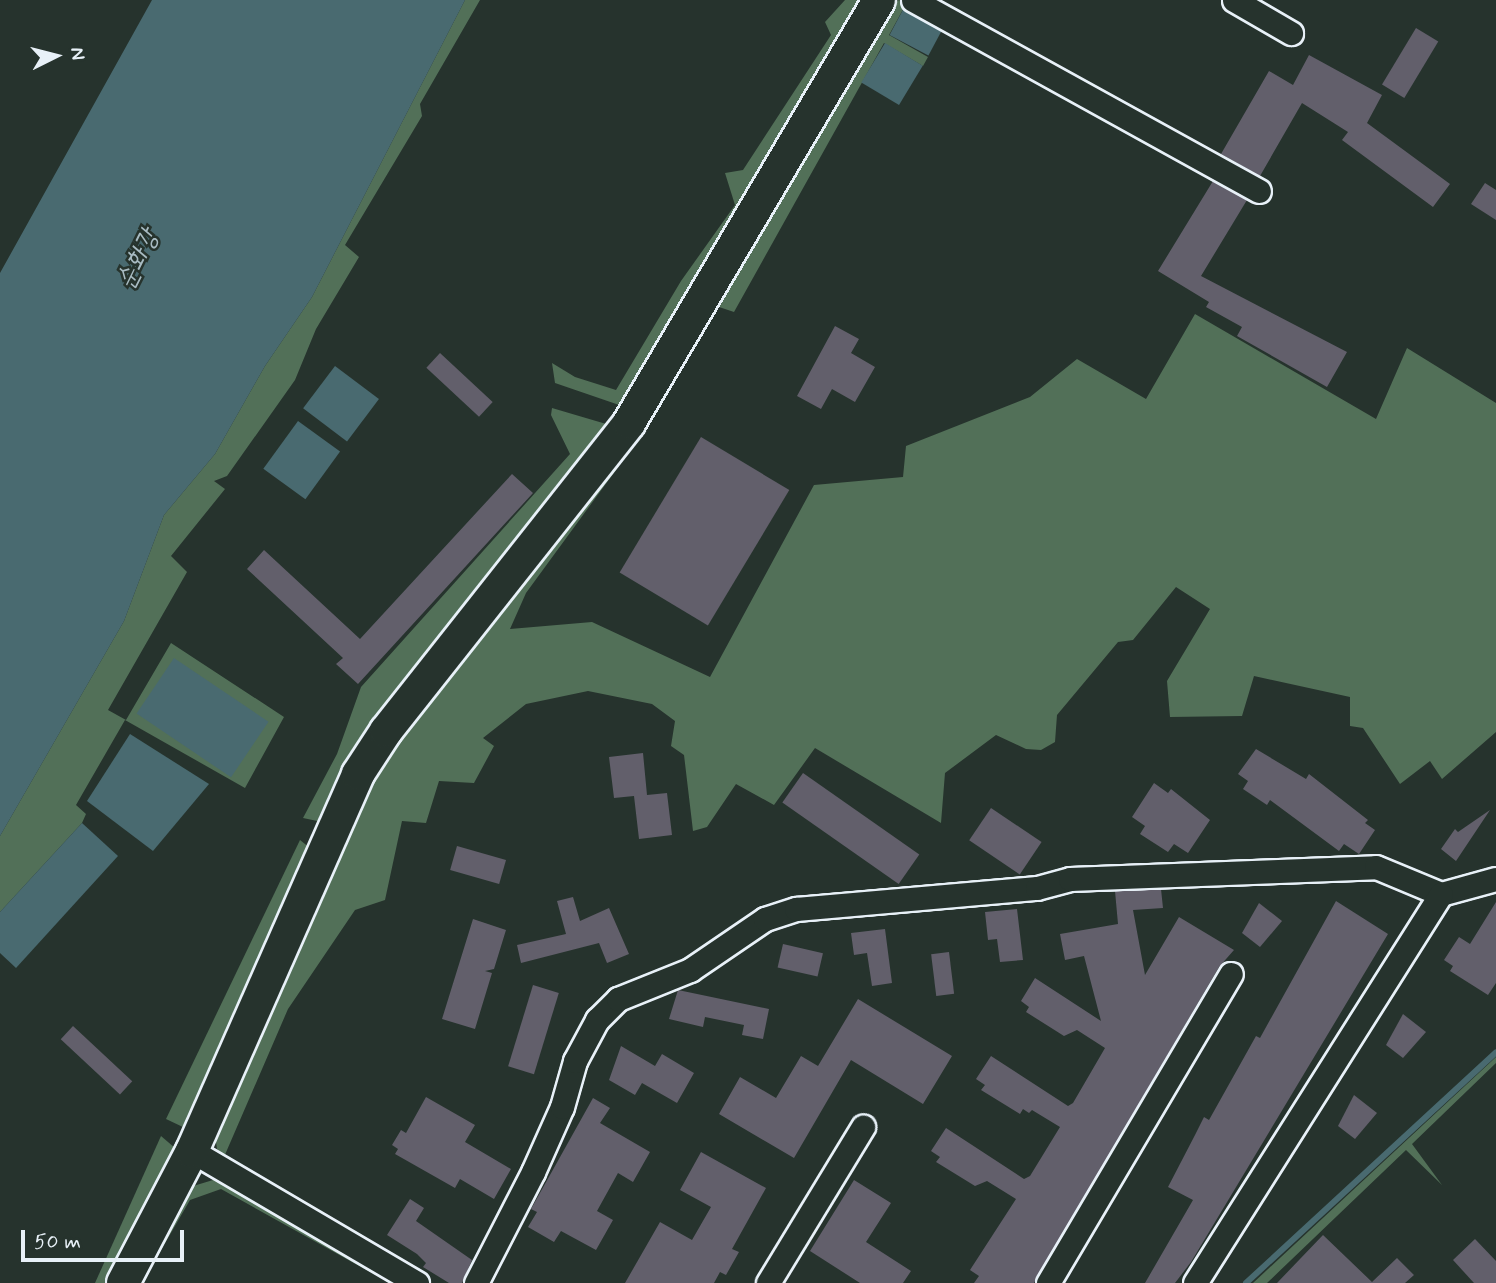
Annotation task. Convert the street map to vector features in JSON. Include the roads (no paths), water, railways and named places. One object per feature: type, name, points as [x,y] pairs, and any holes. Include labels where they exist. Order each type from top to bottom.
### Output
[{"type":"street","points":[[123,1283],[192,1151],[234,1048],[358,774],[386,731],[629,423],[879,0]]},
{"type":"street","points":[[913,0],[1259,191]]},
{"type":"street","points":[[1234,0],[1291,33]]},
{"type":"street","points":[[476,1283],[533,1172],[562,1107],[575,1061],[597,1020],[618,999],[690,970],[765,919],[796,909],[1037,888],[1070,879],[1376,867],[1441,894],[1496,879]]},
{"type":"street","points":[[1195,1283],[1441,894]]},
{"type":"street","points":[[1048,1283],[1231,974]]},
{"type":"street","points":[[768,1283],[863,1127]]},
{"type":"street","points":[[192,1151],[417,1283]]},
{"type":"water","name":"순화강","points":[[152,0],[465,0],[312,297],[265,366],[215,454],[164,515],[124,621],[0,836],[0,273]]},
{"type":"water","points":[[906,4],[945,25],[928,56],[890,35]]},
{"type":"water","points":[[885,43],[923,66],[899,105],[861,82]]},
{"type":"water","points":[[335,366],[379,399],[347,441],[303,408]]},
{"type":"water","points":[[298,421],[340,452],[305,499],[263,469]]},
{"type":"water","points":[[174,658],[269,722],[231,777],[137,714]]},
{"type":"water","points":[[130,734],[209,784],[153,851],[87,801]]},
{"type":"water","points":[[82,823],[118,856],[16,968],[0,953],[0,912]]},
{"type":"waterway","points":[[1246,1283],[1496,1052]]}]
